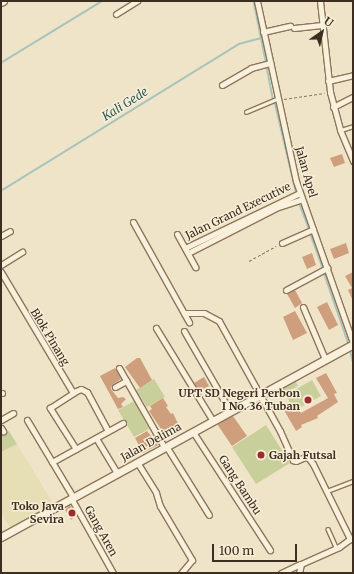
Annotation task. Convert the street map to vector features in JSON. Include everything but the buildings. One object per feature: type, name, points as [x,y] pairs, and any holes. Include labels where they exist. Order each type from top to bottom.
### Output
[{"type":"street","points":[[116,14],[137,1]]},
{"type":"street","name":"Jalan Apel","points":[[257,1],[300,193],[311,230],[327,268],[351,345]]},
{"type":"street","points":[[320,1],[328,81],[333,108],[340,130],[353,161]]},
{"type":"street","points":[[263,32],[292,27],[322,25]]},
{"type":"street","points":[[222,85],[251,68],[270,63]]},
{"type":"street","points":[[328,81],[353,75]]},
{"type":"street","points":[[333,108],[353,97]]},
{"type":"street","name":"Jalan Grand Executive","points":[[185,248],[240,224],[300,193]]},
{"type":"street","name":"Jalan Grand Executive","points":[[291,199],[302,199]]},
{"type":"street","points":[[133,222],[189,322]]},
{"type":"street","name":"Jalan Grand Executive","points":[[188,253],[233,227]]},
{"type":"street","points":[[282,243],[311,230]]},
{"type":"street","points":[[1,236],[10,231]]},
{"type":"street","name":"Jalan Grand Executive","points":[[177,234],[195,268]]},
{"type":"street","points":[[1,265],[22,252]]},
{"type":"street","points":[[286,290],[327,268]]},
{"type":"street","name":"Blok Pinang","points":[[1,272],[10,290],[73,393]]},
{"type":"street","points":[[303,307],[325,359]]},
{"type":"street","points":[[184,312],[204,313],[217,319],[280,431],[293,460],[309,457],[351,538],[336,549],[281,573]]},
{"type":"street","points":[[156,328],[212,421]]},
{"type":"street","points":[[184,331],[230,411]]},
{"type":"street","name":"Jalan Delima","points":[[1,537],[351,345]]},
{"type":"street","points":[[119,368],[165,447],[209,515]]},
{"type":"street","points":[[115,387],[126,381]]},
{"type":"street","points":[[76,449],[50,408],[73,393],[82,389],[86,391],[108,431]]},
{"type":"street","points":[[1,420],[14,413]]},
{"type":"street","name":"Gang Aren","points":[[27,420],[52,462],[113,573]]},
{"type":"street","points":[[52,462],[123,423]]},
{"type":"street","name":"Gang Bambu","points":[[192,432],[270,550]]},
{"type":"street","points":[[96,438],[117,473]]},
{"type":"street","points":[[137,462],[157,495],[160,506],[192,558],[192,563],[181,572]]},
{"type":"street","points":[[299,573],[298,568],[302,564]]},
{"type":"lane","points":[[246,112],[278,100]]},
{"type":"lane","points":[[340,130],[353,126]]},
{"type":"lane","points":[[327,492],[353,481]]},
{"type":"lane","points":[[328,529],[336,549]]},
{"type":"path","points":[[278,100],[330,92]]},
{"type":"path","points":[[249,261],[282,243]]},
{"type":"shaded area","points":[[17,444],[54,505],[11,529],[1,512],[1,452]]},
{"type":"green space","points":[[154,379],[165,397],[147,407],[136,390]]},
{"type":"green space","points":[[295,380],[298,386],[281,395],[278,389]]},
{"type":"green space","points":[[312,380],[321,396],[294,411],[286,395]]},
{"type":"green space","points":[[134,401],[149,429],[134,437],[118,410]]},
{"type":"green space","name":"Gajah Futsal","points":[[266,425],[290,463],[256,484],[232,447]]},
{"type":"green space","points":[[9,431],[17,444],[1,452],[1,432],[3,434]]},
{"type":"waterway","name":"Kali Gede","points":[[1,63],[102,1]]},
{"type":"waterway","points":[[254,1],[266,61]]},
{"type":"waterway","name":"Kali Gede","points":[[1,191],[239,44],[261,38]]},
{"type":"waterway","points":[[267,67],[273,97]]},
{"type":"waterway","points":[[275,102],[296,191]]},
{"type":"waterway","points":[[299,202],[309,228]]},
{"type":"waterway","points":[[310,232],[323,267]]},
{"type":"waterway","points":[[324,272],[349,344]]},
{"type":"waterway","points":[[350,348],[353,361]]},
{"type":"place","name":"UPT SD Negeri Perbon I No. 36 Tuban","points":[[308,400]]},
{"type":"place","name":"Gajah Futsal","points":[[261,455]]},
{"type":"place","name":"Toko Java Sevira","points":[[72,513]]}]
